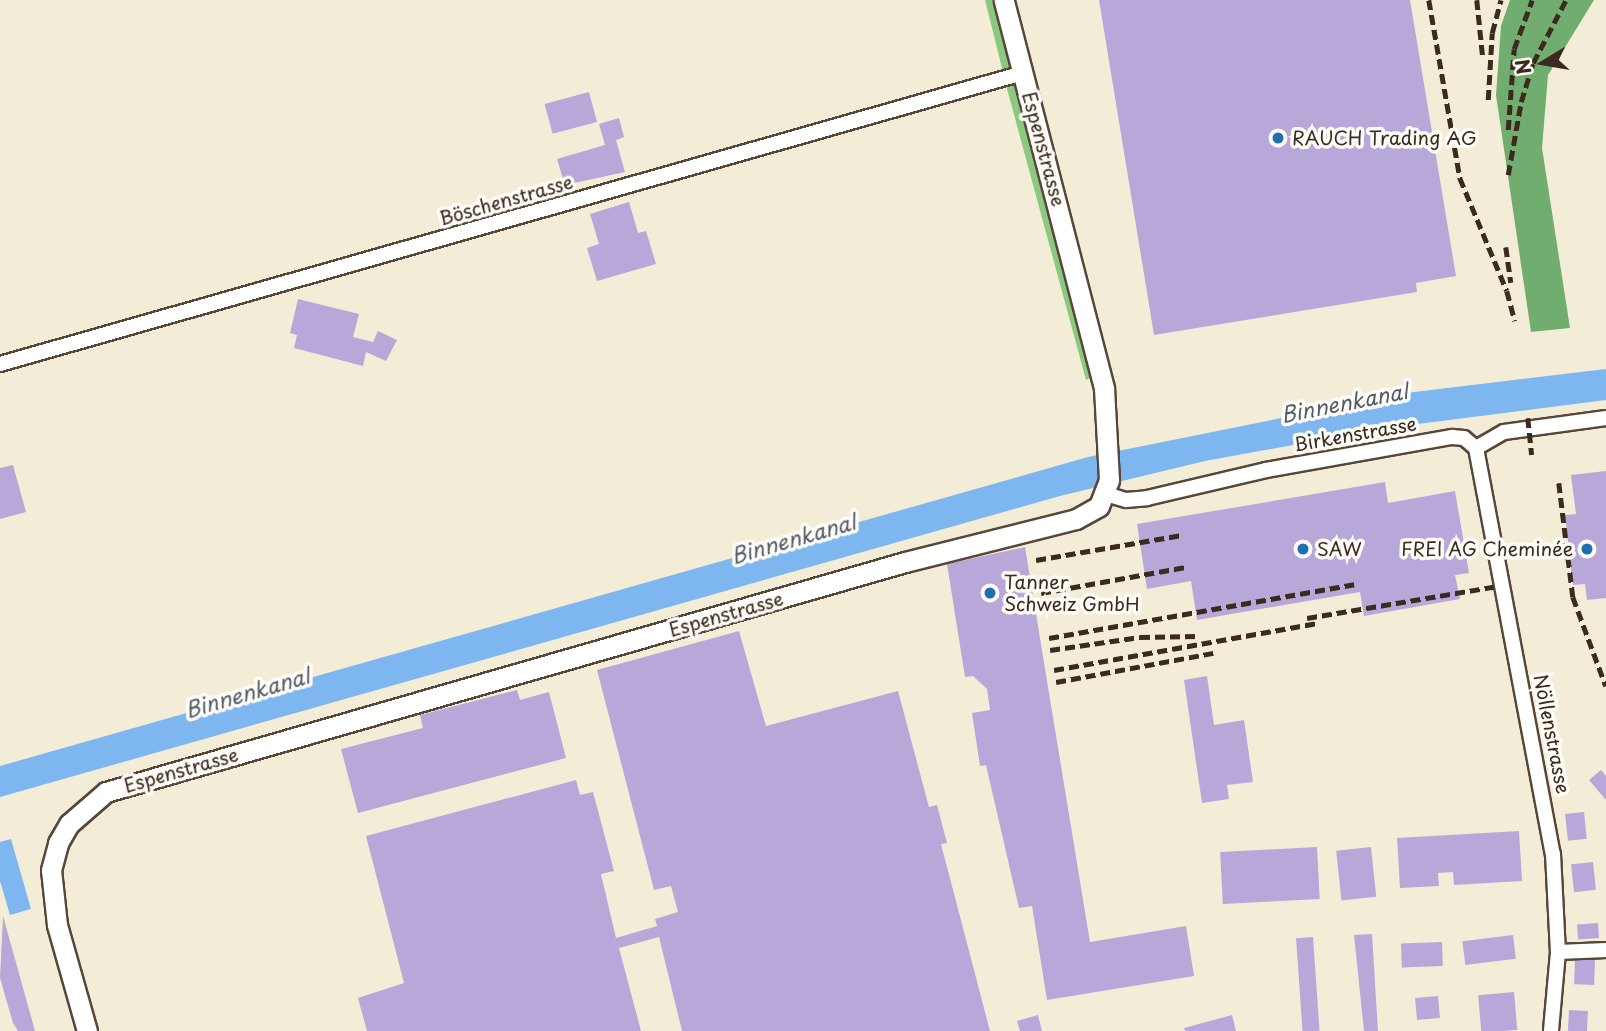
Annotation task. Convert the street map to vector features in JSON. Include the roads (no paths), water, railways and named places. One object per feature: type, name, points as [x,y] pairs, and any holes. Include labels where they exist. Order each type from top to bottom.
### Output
[{"type":"street","name":"Espenstrasse","points":[[87,1031],[57,926],[51,870],[58,843],[69,824],[106,793],[905,562],[1076,519],[1102,500],[1108,427],[1084,300],[1004,0]]},
{"type":"street","name":"Böschenstrasse","points":[[0,364],[1023,73]]},
{"type":"street","points":[[1476,447],[1504,432],[1606,418]]},
{"type":"street","name":"Birkenstrasse","points":[[1102,500],[1126,500],[1452,437],[1464,438],[1476,447]]},
{"type":"street","name":"Nöllenstrasse","points":[[1476,447],[1545,804],[1558,952],[1551,1031]]},
{"type":"street","points":[[1558,952],[1606,950]]},
{"type":"water","points":[[1606,369],[1606,400],[1386,428],[1205,461],[1060,496],[0,797],[0,766],[1088,457],[1406,393]]},
{"type":"water","points":[[11,839],[31,909],[10,915],[0,881],[0,842]]},
{"type":"railway","points":[[1429,0],[1460,178],[1507,291],[1515,321]]},
{"type":"railway","points":[[1477,0],[1483,58]]},
{"type":"railway","points":[[1488,100],[1492,33],[1501,0]]},
{"type":"railway","points":[[1508,130],[1514,49],[1532,0]]},
{"type":"railway","points":[[1508,175],[1521,102],[1533,63],[1566,0]]},
{"type":"railway","points":[[1506,247],[1511,283]]},
{"type":"railway","points":[[1528,418],[1532,455]]},
{"type":"railway","points":[[1559,483],[1573,597],[1606,686]]},
{"type":"railway","points":[[1036,560],[1182,535]]},
{"type":"railway","points":[[1041,593],[1186,567]]},
{"type":"railway","points":[[1049,638],[1354,584]]},
{"type":"railway","points":[[1307,618],[1493,587]]},
{"type":"railway","points":[[1054,670],[1319,623]]},
{"type":"railway","points":[[1050,650],[1140,637],[1197,636]]},
{"type":"railway","points":[[1056,682],[1213,653]]},
{"type":"place","name":"RAUCH Trading AG","points":[[1278,138]]},
{"type":"place","name":"SAW","points":[[1303,549]]},
{"type":"place","name":"FREI AG Cheminée","points":[[1587,549]]},
{"type":"place","name":"Tanner Schweiz GmbH","points":[[990,593]]},
{"type":"water label","name":"Binnenkanal","points":[[1344,402]]},
{"type":"water label","name":"Binnenkanal","points":[[793,538]]},
{"type":"water label","name":"Binnenkanal","points":[[247,692]]}]
